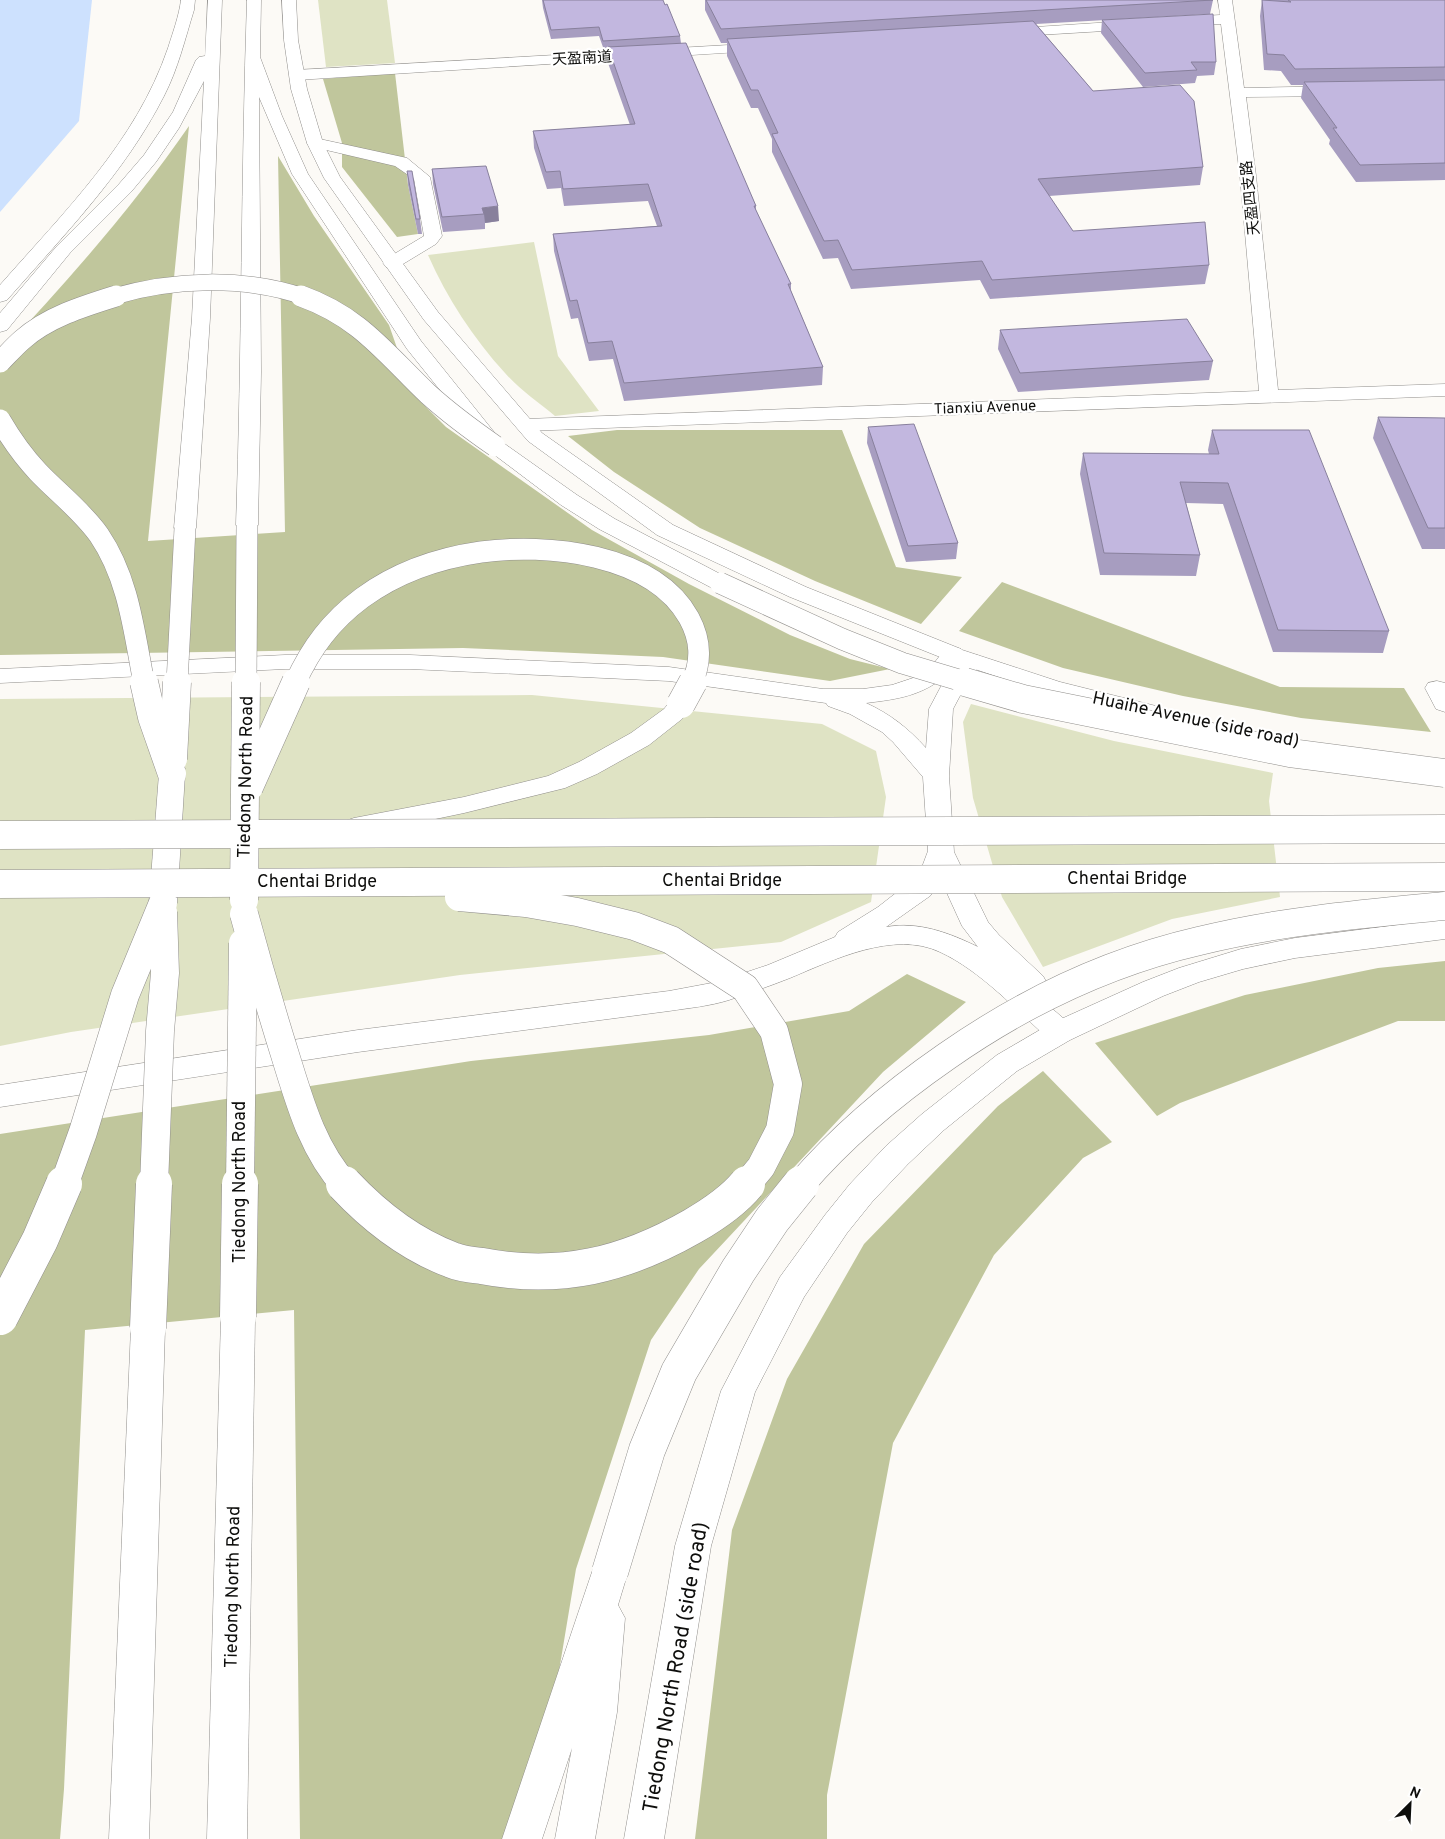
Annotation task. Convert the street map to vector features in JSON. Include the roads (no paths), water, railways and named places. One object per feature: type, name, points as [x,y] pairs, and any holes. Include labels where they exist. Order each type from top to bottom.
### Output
[{"type":"main road","points":[[0,296],[104,174],[138,126],[156,97],[168,70],[187,10],[188,0]]},
{"type":"main road","points":[[129,1839],[148,1328],[160,1041],[165,973],[162,903],[172,774],[185,528],[201,318],[212,34],[215,0]]},
{"type":"main road","name":"Tiedong North Road","points":[[227,1839],[238,1316],[247,525],[252,372],[251,121],[254,0]]},
{"type":"main road","name":"Huaihe Avenue (side road)","points":[[289,0],[291,40],[297,74],[315,143],[332,178],[392,263],[431,316],[535,437],[665,530],[798,592],[962,657],[1052,687],[1170,717],[1284,740],[1445,759]]},
{"type":"main road","name":"天盈四支路","points":[[1225,0],[1248,176],[1269,396]]},
{"type":"main road","points":[[990,33],[1227,19]]},
{"type":"main road","points":[[0,326],[74,238],[124,188],[156,150],[176,122],[196,84],[212,34]]},
{"type":"main road","name":"天盈南道","points":[[297,74],[782,46]]},
{"type":"main road","points":[[253,58],[274,116],[300,174],[414,345],[496,446]]},
{"type":"main road","points":[[1237,93],[1356,90]]},
{"type":"main road","points":[[315,143],[402,162],[422,177],[433,236],[430,240],[392,263]]},
{"type":"main road","points":[[0,362],[22,338],[35,329],[67,313],[114,296],[184,284],[240,284],[268,287],[310,299],[354,322],[375,338],[421,388],[451,414],[554,490],[607,524],[778,611],[902,663],[1023,698],[1271,749],[1445,772]]},
{"type":"main road","name":"Tianxiu Avenue","points":[[526,426],[1445,390]]},
{"type":"main road","points":[[0,420],[25,458],[102,542],[118,570],[126,590],[147,700],[172,774]]},
{"type":"main road","points":[[245,797],[308,655],[321,636],[362,598],[380,586],[418,569],[458,556],[482,552],[531,550],[580,555],[606,560],[649,578],[667,590],[691,622],[700,644],[700,656],[695,679],[688,693],[672,714],[662,723],[615,754],[588,768],[540,787],[464,805],[321,834]]},
{"type":"main road","points":[[0,676],[285,662],[402,662],[669,674],[823,696],[878,695],[907,689],[932,677],[962,657]]},
{"type":"main road","points":[[962,657],[960,674],[941,709],[936,776],[941,851],[976,926],[1069,1028]]},
{"type":"main road","points":[[823,696],[859,709],[891,727],[902,736],[936,776]]},
{"type":"main road","points":[[0,835],[1445,829]]},
{"type":"main road","points":[[839,946],[888,914],[920,889],[935,870],[941,851]]},
{"type":"main road","name":"Chentai Bridge","points":[[0,884],[288,881],[1445,877]]},
{"type":"main road","points":[[244,914],[268,1002],[305,1119],[331,1170],[365,1207],[402,1236],[453,1261],[507,1271],[565,1271],[596,1266],[639,1253],[692,1228],[731,1200],[761,1167],[780,1130],[788,1084],[774,1032],[745,988],[671,940],[634,926],[577,912],[526,903],[288,881]]},
{"type":"main road","points":[[0,1317],[41,1241],[69,1172],[93,1104],[107,1048],[126,993],[162,903]]},
{"type":"main road","points":[[522,1839],[610,1572],[646,1448],[676,1377],[722,1296],[758,1238],[808,1177],[853,1128],[913,1080],[992,1025],[1063,988],[1130,962],[1197,941],[1278,926],[1353,914],[1445,906]]},
{"type":"main road","points":[[1069,1028],[1189,975],[1241,959],[1295,948],[1445,929]]},
{"type":"main road","points":[[0,1096],[358,1041],[669,1001],[720,992],[778,972],[839,946],[897,935],[921,936],[948,944],[975,958],[1069,1028]]},
{"type":"main road","name":"Tiedong North Road (side road)","points":[[644,1839],[693,1546],[738,1391],[792,1287],[826,1238],[861,1193],[897,1155],[966,1094],[1007,1062],[1069,1028]]},
{"type":"main road","points":[[575,1839],[598,1712],[610,1572]]},
{"type":"water","points":[[0,0],[92,0],[79,121],[0,212]]}]
